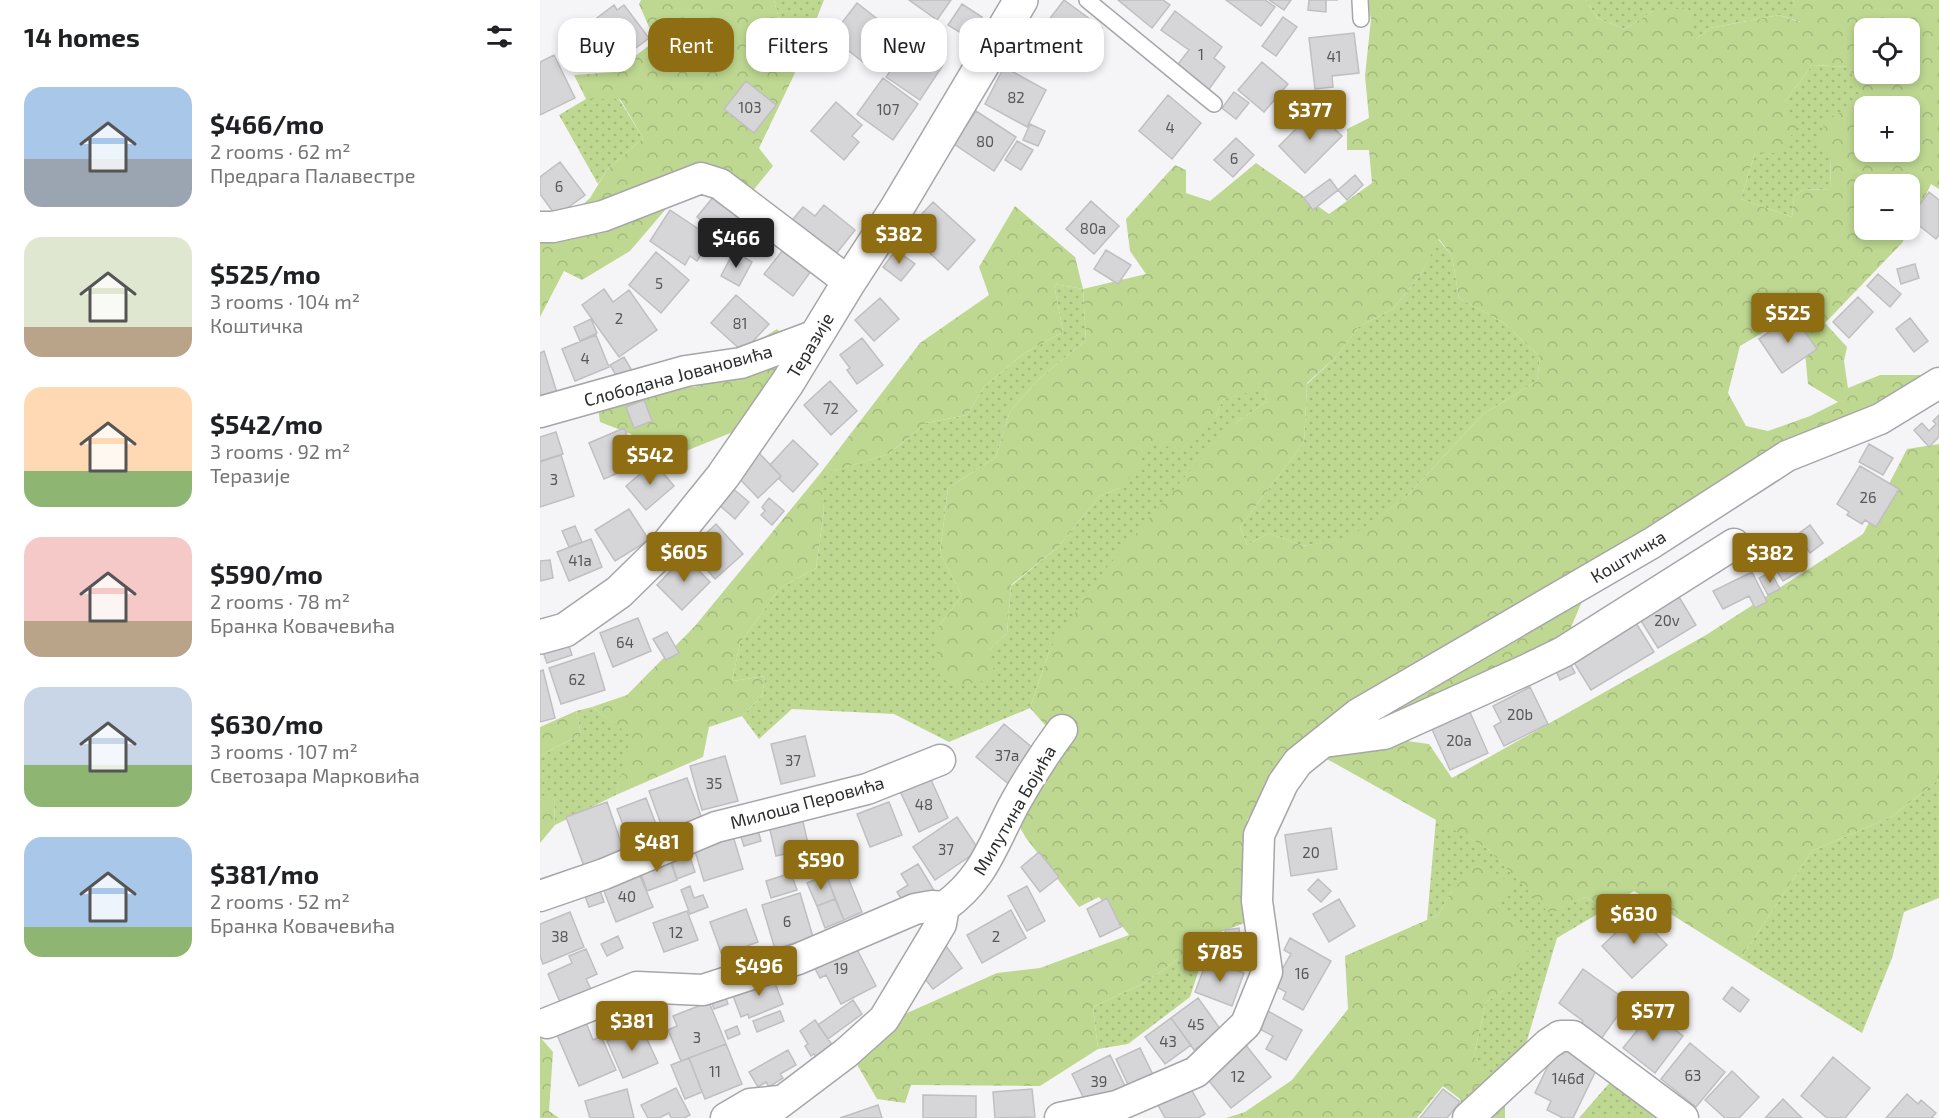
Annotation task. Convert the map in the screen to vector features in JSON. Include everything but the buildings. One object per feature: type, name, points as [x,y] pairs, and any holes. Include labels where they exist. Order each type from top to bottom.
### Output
[{"type":"street","name":"Теразије","points":[[540,637],[565,630],[619,592],[669,543],[723,476],[788,382],[897,208],[1021,0]]},
{"type":"street","points":[[540,227],[553,227],[603,216],[701,178],[720,184],[849,282]]},
{"type":"street","name":"Слободана Јовановића","points":[[540,412],[686,371],[741,363],[816,335]]},
{"type":"street","name":"Коштичка","points":[[1060,1118],[1117,1106],[1196,1072],[1246,1024],[1267,972],[1257,901],[1259,835],[1283,783],[1298,762],[1358,714],[1652,543],[1786,456],[1880,418],[1939,383]]},
{"type":"street","name":"Коштичка","points":[[1324,742],[1384,734],[1526,670],[1563,652],[1734,544]]},
{"type":"street","name":"Милутина Бојића","points":[[726,1118],[750,1104],[771,1109],[846,1053],[884,1019],[940,924],[944,907],[961,895],[984,867],[1030,775],[1062,730]]},
{"type":"street","name":"Милоша Перовића","points":[[540,896],[604,874],[716,827],[867,789],[940,760]]},
{"type":"street","points":[[548,1023],[637,987],[703,990],[798,959],[915,909],[932,906],[944,907]]},
{"type":"street","points":[[1468,1118],[1548,1044],[1560,1036],[1573,1036],[1683,1118]]},
{"type":"lane","points":[[1087,0],[1214,104]]},
{"type":"lane","points":[[1360,0],[1361,19]]},
{"type":"green space","points":[[641,0],[774,0],[779,18],[746,18],[746,72],[793,72],[794,75],[759,148],[773,166],[747,198],[699,164],[671,203],[630,251],[582,280],[564,271],[540,317],[540,243],[590,198],[607,170],[643,138],[620,99],[586,99],[574,75],[636,72],[636,55],[648,46],[648,72],[734,72],[734,18],[648,18],[648,25],[639,4]]},
{"type":"green space","points":[[774,0],[824,0],[817,18],[779,18]]},
{"type":"green space","points":[[1367,0],[1586,0],[1597,18],[1625,29],[1653,11],[1688,8],[1696,39],[1710,28],[1779,15],[1800,22],[1793,0],[1939,0],[1939,189],[1931,184],[1920,207],[1920,174],[1854,174],[1854,240],[1904,240],[1825,323],[1847,347],[1844,361],[1848,388],[1880,375],[1927,375],[1586,592],[1566,639],[1400,740],[1429,744],[1452,778],[1706,635],[1863,534],[1907,449],[1939,444],[1939,779],[1893,816],[1812,851],[1741,958],[1634,891],[1606,909],[1585,897],[1550,914],[1488,849],[1327,759],[1296,755],[1247,820],[1250,921],[1210,936],[1146,982],[1093,1007],[1098,1049],[1040,1086],[911,1085],[905,1103],[877,1099],[855,1061],[898,1017],[997,973],[1040,968],[1129,935],[1099,897],[1079,907],[1026,838],[1015,819],[1061,743],[1030,708],[1050,649],[1103,572],[1188,473],[1237,422],[1267,401],[1264,388],[1222,400],[1216,417],[1188,449],[1148,444],[1138,469],[1119,488],[1100,496],[1057,548],[1011,585],[1007,633],[987,652],[997,679],[951,686],[936,671],[938,627],[962,596],[940,553],[948,488],[996,457],[1010,411],[1039,379],[1086,340],[1083,289],[1146,274],[1130,251],[1126,219],[1175,165],[1186,170],[1186,193],[1210,201],[1256,163],[1329,214],[1372,183],[1369,150],[1347,150],[1347,129],[1369,118],[1365,76],[1371,19]],"holes":[[[1439,239],[1452,256],[1459,298],[1504,323],[1540,357],[1537,381],[1483,414],[1406,497],[1350,537],[1303,546],[1269,533],[1247,545],[1240,527],[1304,442],[1307,383],[1337,356],[1358,327],[1393,309],[1421,274]],[[1801,310],[1808,384],[1838,402],[1810,416],[1768,431],[1746,426],[1728,393],[1740,346]]]},
{"type":"green space","points":[[1586,0],[1793,0],[1801,22],[1779,15],[1710,28],[1696,39],[1653,11],[1625,29],[1597,18]]},
{"type":"green space","points":[[1812,65],[1849,67],[1854,84],[1856,84],[1862,96],[1854,96],[1854,119],[1831,159],[1830,190],[1804,189],[1794,196],[1792,217],[1741,199],[1755,153],[1785,102]]},
{"type":"green space","points":[[586,99],[619,99],[643,138],[607,170],[598,184],[559,115]]},
{"type":"green space","points":[[1015,206],[1075,257],[1083,289],[1054,284],[1063,332],[1023,354],[984,387],[967,415],[926,423],[889,454],[820,475],[824,510],[816,568],[780,588],[740,643],[732,681],[765,676],[762,696],[742,716],[709,727],[703,757],[616,795],[631,736],[592,707],[627,695],[695,626],[819,475],[920,343],[989,295],[979,267]]},
{"type":"green space","points":[[1438,239],[1452,256],[1459,298],[1504,323],[1540,357],[1537,381],[1483,414],[1406,497],[1350,538],[1303,546],[1269,533],[1247,545],[1240,527],[1304,442],[1307,384],[1337,356],[1358,327],[1393,309],[1421,274]]},
{"type":"green space","points":[[1054,284],[1083,289],[1086,340],[1039,379],[1010,411],[996,457],[948,488],[940,553],[962,596],[938,627],[987,652],[1007,633],[1011,586],[1057,548],[1100,496],[1119,488],[1148,444],[1216,417],[1222,400],[1264,387],[1267,401],[1237,422],[1050,649],[1030,708],[949,742],[894,714],[792,709],[759,739],[742,716],[762,696],[765,676],[732,681],[740,643],[780,588],[816,568],[824,510],[819,475],[889,454],[926,423],[967,415],[984,387],[1023,354],[1063,332]]},
{"type":"green space","points":[[777,329],[800,351],[743,428],[671,457],[642,463],[631,434],[600,422],[598,408],[659,387],[695,387],[720,373],[750,346]]},
{"type":"green space","points":[[592,707],[632,736],[616,795],[555,825],[554,796],[540,796],[540,756],[581,734],[576,711]]},
{"type":"green space","points":[[576,711],[581,734],[540,756],[540,727]]},
{"type":"green space","points":[[1939,779],[1939,898],[1904,912],[1892,958],[1862,1033],[1741,958],[1812,851],[1893,816]]},
{"type":"green space","points":[[554,795],[555,825],[540,843],[540,796]]},
{"type":"green space","points":[[1436,819],[1488,849],[1550,913],[1585,897],[1606,909],[1557,938],[1526,1044],[1488,1078],[1505,1101],[1505,1118],[1468,1118],[1460,1099],[1487,1078],[1474,1055],[1486,1002],[1504,990],[1452,891],[1438,915],[1427,920]]},
{"type":"green space","points":[[1479,862],[1512,884],[1496,907],[1534,941],[1504,990],[1486,1002],[1474,1055],[1488,1078],[1460,1099],[1443,1086],[1417,1118],[1226,1118],[1245,1112],[1292,1080],[1348,1009],[1345,956],[1438,915],[1452,891]]},
{"type":"green space","points":[[1210,936],[1190,997],[1128,1044],[1098,1049],[1093,1007],[1146,982]]},
{"type":"green space","points":[[540,1037],[553,1052],[549,1111],[559,1118],[540,1118]]},
{"type":"green space","points":[[1612,1080],[1667,1118],[1579,1118]]}]
